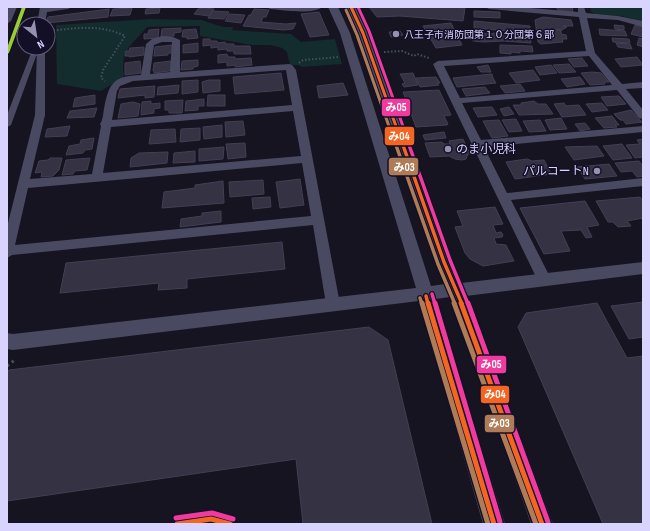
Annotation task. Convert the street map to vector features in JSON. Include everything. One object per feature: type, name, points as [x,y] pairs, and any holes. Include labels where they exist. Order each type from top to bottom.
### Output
[{"type":"street","points":[[7,21],[12,7]]},
{"type":"street","points":[[43,9],[68,7]]},
{"type":"street","points":[[270,7],[301,9],[318,7]]},
{"type":"street","points":[[333,7],[345,33],[494,524]]},
{"type":"street","points":[[351,7],[363,33],[444,262],[471,327],[542,524]]},
{"type":"street","points":[[489,7],[581,11],[643,24]]},
{"type":"street","points":[[581,11],[591,53],[643,116]]},
{"type":"street","points":[[145,77],[150,44],[155,40],[176,40],[175,75]]},
{"type":"street","points":[[544,279],[438,64],[591,53]]},
{"type":"street","points":[[7,125],[33,56]]},
{"type":"street","points":[[41,56],[40,115],[7,252],[318,220]]},
{"type":"street","points":[[96,178],[105,124],[114,87],[128,79],[145,77],[287,67],[292,70],[333,304]]},
{"type":"street","points":[[456,101],[643,85]]},
{"type":"street","points":[[105,124],[298,108]]},
{"type":"street","points":[[478,144],[643,129]]},
{"type":"street","points":[[24,184],[307,159]]},
{"type":"street","points":[[504,197],[643,182]]},
{"type":"street","points":[[7,341],[13,342],[643,268]]},
{"type":"lane","points":[[177,524],[208,519],[230,524]]},
{"type":"path","points":[[56,30],[94,28],[117,30],[125,36],[102,70],[102,78],[114,87]]},
{"type":"path","points":[[388,52],[402,51],[414,56],[417,54],[434,60]]},
{"type":"path","points":[[303,60],[343,56]]},
{"type":"path","points":[[7,366],[18,357]]},
{"type":"green space","points":[[590,7],[643,7],[643,21],[621,16],[596,14],[591,12]]},
{"type":"green space","points":[[151,19],[201,20],[223,27],[233,27],[232,30],[291,34],[301,42],[335,39],[342,64],[302,67],[298,65],[290,65],[287,52],[282,48],[270,45],[252,45],[200,36],[200,26],[147,27],[125,54],[123,68],[124,77],[101,91],[57,84],[56,25]]},
{"type":"building","points":[[369,7],[465,8],[463,21],[400,16],[377,17]]},
{"type":"building","points":[[556,7],[572,7],[573,12],[558,10]]},
{"type":"building","points":[[132,8],[130,15],[110,16],[113,9]]},
{"type":"building","points":[[160,8],[159,13],[145,14],[146,9]]},
{"type":"building","points":[[109,9],[108,17],[56,22],[56,16]]},
{"type":"building","points":[[198,9],[214,9],[209,16],[194,14]]},
{"type":"building","points":[[254,9],[269,10],[266,17],[263,17],[261,22],[286,24],[296,23],[293,29],[284,30],[243,26]]},
{"type":"building","points":[[213,11],[229,12],[224,19],[208,18]]},
{"type":"building","points":[[474,11],[500,12],[500,18],[474,17]]},
{"type":"building","points":[[319,12],[329,35],[310,37],[301,14]]},
{"type":"building","points":[[229,14],[245,15],[241,23],[225,21]]},
{"type":"building","points":[[543,17],[571,20],[573,26],[563,26],[567,27],[562,30],[557,29],[561,30],[561,34],[566,35],[567,39],[562,39],[563,42],[541,44],[538,42],[535,20]]},
{"type":"building","points":[[474,21],[530,26],[530,33],[474,28]]},
{"type":"building","points":[[451,23],[462,45],[436,48],[423,26]]},
{"type":"building","points":[[614,25],[624,26],[624,30],[615,29]]},
{"type":"building","points":[[635,25],[643,27],[643,37],[631,34]]},
{"type":"building","points":[[181,28],[181,32],[174,33],[174,36],[161,37],[162,29]]},
{"type":"building","points":[[159,29],[158,38],[144,39],[144,34],[148,34],[149,30]]},
{"type":"building","points":[[196,29],[198,38],[187,39],[187,37],[182,37],[183,30]]},
{"type":"building","points":[[599,29],[625,31],[627,36],[600,35]]},
{"type":"building","name":"八王子市消防団第１０分団第６部","points":[[400,31],[403,35],[391,37],[389,32]]},
{"type":"building","points":[[502,33],[530,36],[531,43],[473,41],[473,34]]},
{"type":"building","points":[[612,38],[629,39],[630,43],[613,42]]},
{"type":"building","points":[[639,38],[643,39],[643,47],[637,45]]},
{"type":"building","points":[[203,39],[210,39],[210,41],[217,41],[218,43],[225,42],[226,44],[234,44],[234,46],[250,46],[251,54],[234,54],[234,51],[227,51],[227,49],[218,50],[218,47],[211,48],[211,45],[203,46]]},
{"type":"building","points":[[198,43],[198,52],[183,53],[183,45]]},
{"type":"building","points":[[616,43],[630,44],[632,49],[618,47]]},
{"type":"building","points":[[172,45],[172,53],[168,53],[168,55],[154,56],[155,47]]},
{"type":"building","points":[[500,45],[532,46],[533,52],[520,51],[520,53],[511,52],[511,54],[500,53]]},
{"type":"building","points":[[144,47],[144,55],[129,57],[125,56],[126,51],[129,51],[130,48]]},
{"type":"building","points":[[227,54],[228,57],[235,57],[235,59],[251,58],[252,65],[235,67],[235,65],[227,66],[227,62],[218,63],[218,55]]},
{"type":"building","points":[[637,57],[643,65],[621,67],[615,59]]},
{"type":"building","points":[[582,58],[588,66],[574,67],[568,59]]},
{"type":"building","points":[[198,60],[198,66],[194,67],[193,69],[181,70],[182,61]]},
{"type":"building","points":[[140,61],[141,73],[125,75],[125,63]]},
{"type":"building","points":[[171,61],[171,70],[154,73],[154,63]]},
{"type":"building","points":[[569,64],[576,72],[559,73],[553,65]]},
{"type":"building","points":[[488,65],[491,72],[481,72],[477,67]]},
{"type":"building","points":[[551,65],[557,73],[540,75],[535,67]]},
{"type":"building","points":[[533,70],[540,80],[516,83],[509,73]]},
{"type":"building","points":[[281,73],[284,90],[235,94],[233,77]]},
{"type":"building","points":[[413,73],[418,85],[404,87],[402,84],[405,83],[400,74]]},
{"type":"building","points":[[581,73],[601,73],[609,82],[604,82],[605,84],[590,85]]},
{"type":"building","points":[[492,74],[496,83],[457,87],[453,78]]},
{"type":"building","points":[[436,77],[440,83],[437,83],[439,85],[420,87],[416,78]]},
{"type":"building","points":[[580,77],[585,84],[567,87],[561,79]]},
{"type":"building","points":[[198,80],[198,92],[182,94],[182,81]]},
{"type":"building","points":[[209,80],[220,80],[220,91],[203,93],[202,82]]},
{"type":"building","points":[[343,83],[348,95],[319,98],[317,86]]},
{"type":"building","points":[[520,84],[525,91],[505,93],[500,86]]},
{"type":"building","points":[[179,85],[178,93],[157,95],[158,87]]},
{"type":"building","points":[[155,86],[154,97],[145,98],[145,95],[118,98],[120,89]]},
{"type":"building","points":[[485,87],[490,93],[466,96],[462,89]]},
{"type":"building","points":[[439,90],[451,115],[444,116],[448,124],[416,127],[403,92]]},
{"type":"building","points":[[95,95],[95,104],[73,107],[75,98]]},
{"type":"building","points":[[208,95],[225,95],[225,106],[207,106]]},
{"type":"building","points":[[619,96],[626,104],[607,106],[601,97]]},
{"type":"building","points":[[204,99],[204,106],[198,106],[198,110],[185,111],[186,101]]},
{"type":"building","points":[[183,100],[182,113],[169,113],[169,110],[165,110],[165,101]]},
{"type":"building","points":[[151,101],[151,104],[160,103],[160,108],[154,109],[154,113],[141,115],[142,102]]},
{"type":"building","points":[[534,101],[538,104],[546,104],[553,114],[519,115],[513,105],[521,105],[521,103]]},
{"type":"building","points":[[133,102],[140,104],[138,116],[118,118],[121,104]]},
{"type":"building","points":[[564,103],[566,106],[579,105],[586,115],[562,117],[554,104]]},
{"type":"building","points":[[602,103],[608,110],[592,112],[586,104]]},
{"type":"building","points":[[492,107],[497,115],[478,117],[473,108]]},
{"type":"building","points":[[509,107],[514,114],[504,116],[500,109]]},
{"type":"building","points":[[97,108],[94,117],[67,118],[70,111]]},
{"type":"building","points":[[631,110],[642,122],[626,124],[614,114]]},
{"type":"building","points":[[612,116],[619,125],[615,125],[617,127],[604,128],[595,118]]},
{"type":"building","points":[[561,118],[567,129],[550,130],[545,120]]},
{"type":"building","points":[[516,119],[522,131],[509,132],[502,120]]},
{"type":"building","points":[[499,120],[508,136],[492,138],[483,121]]},
{"type":"building","points":[[540,120],[546,131],[529,132],[523,121]]},
{"type":"building","points":[[243,121],[245,135],[226,137],[225,122]]},
{"type":"building","points":[[585,123],[590,129],[580,131],[575,124]]},
{"type":"building","points":[[222,125],[222,137],[204,139],[203,127]]},
{"type":"building","points":[[70,126],[67,136],[45,137],[47,129]]},
{"type":"building","points":[[200,128],[200,140],[180,142],[181,129]]},
{"type":"building","points":[[175,129],[176,142],[149,144],[151,130]]},
{"type":"building","points":[[444,132],[446,138],[425,140],[423,135]]},
{"type":"building","points":[[94,138],[92,149],[85,150],[83,153],[66,155],[69,146],[80,144],[81,140]]},
{"type":"building","name":"のま小児科","points":[[463,139],[470,154],[468,154],[466,159],[462,160],[449,156],[430,157],[425,143],[442,142],[444,144],[450,144],[449,141]]},
{"type":"building","points":[[643,139],[643,157],[635,158],[626,145],[640,144],[637,140]]},
{"type":"building","points":[[245,143],[246,157],[228,159],[226,144]]},
{"type":"building","points":[[622,144],[632,158],[613,160],[603,146]]},
{"type":"building","points":[[597,146],[604,156],[574,160],[565,147]]},
{"type":"building","points":[[224,147],[223,159],[199,161],[199,149]]},
{"type":"building","points":[[195,151],[195,162],[173,163],[174,153]]},
{"type":"building","points":[[168,152],[167,163],[130,167],[131,158],[139,153]]},
{"type":"building","points":[[50,158],[62,158],[59,170],[53,176],[41,177],[42,172],[35,173],[39,161],[48,160]]},
{"type":"building","points":[[90,158],[87,170],[75,171],[73,174],[62,175],[66,160]]},
{"type":"building","points":[[527,159],[532,161],[544,160],[551,174],[515,179],[506,162]]},
{"type":"building","points":[[639,161],[643,166],[643,176],[637,177],[632,171],[621,172],[615,163]]},
{"type":"building","name":"パルコートN","points":[[609,164],[617,176],[585,179],[577,167]]},
{"type":"building","points":[[300,179],[304,205],[280,208],[276,182]]},
{"type":"building","points":[[263,180],[264,194],[230,197],[229,182]]},
{"type":"building","points":[[223,181],[224,203],[162,208],[164,192],[195,188],[195,185]]},
{"type":"building","points":[[270,197],[271,207],[253,209],[252,198]]},
{"type":"building","points":[[640,197],[643,201],[643,218],[627,221],[631,226],[618,227],[613,222],[608,222],[596,201]]},
{"type":"building","points":[[585,201],[599,225],[587,227],[592,237],[586,238],[581,230],[561,231],[570,251],[544,254],[520,208]]},
{"type":"building","points":[[495,207],[503,224],[493,225],[496,233],[501,232],[503,235],[502,237],[494,238],[496,244],[506,245],[514,261],[483,266],[470,259],[465,253],[455,227],[463,226],[457,211]]},
{"type":"building","points":[[221,211],[221,222],[180,227],[181,219],[202,216],[202,213]]},
{"type":"building","points":[[282,242],[285,269],[187,279],[187,288],[158,290],[159,283],[60,293],[66,263]]},
{"type":"building","points":[[643,302],[643,337],[629,339],[611,306]]},
{"type":"building","points":[[597,303],[627,358],[643,356],[643,524],[603,524],[518,327],[526,313]]},
{"type":"building","points":[[369,327],[388,340],[432,524],[303,524],[296,459],[7,501],[7,372],[9,370]]},
{"type":"transit line","points":[[7,53],[24,7]]},
{"type":"transit line","name":"み04","points":[[351,7],[363,33],[444,262],[471,327],[542,524]]},
{"type":"transit line","name":"み05","points":[[358,7],[369,31],[450,260],[477,325],[548,522]]},
{"type":"transit line","name":"み03","points":[[346,10],[357,35],[438,264],[465,329],[536,524]]},
{"type":"transit line","name":"み05","points":[[432,294],[500,522]]},
{"type":"transit line","name":"み04","points":[[426,296],[494,524]]},
{"type":"transit line","name":"み03","points":[[420,298],[488,524]]},
{"type":"transit line","name":"み05","points":[[176,518],[212,513],[233,519]]},
{"type":"transit line","name":"み04","points":[[177,524],[211,519],[224,521],[230,524]]},
{"type":"place","name":"八王子市消防団第１０分団第６部","points":[[396,34]]},
{"type":"place","name":"のま小児科","points":[[448,149]]},
{"type":"place","name":"パルコートN","points":[[597,171]]}]
